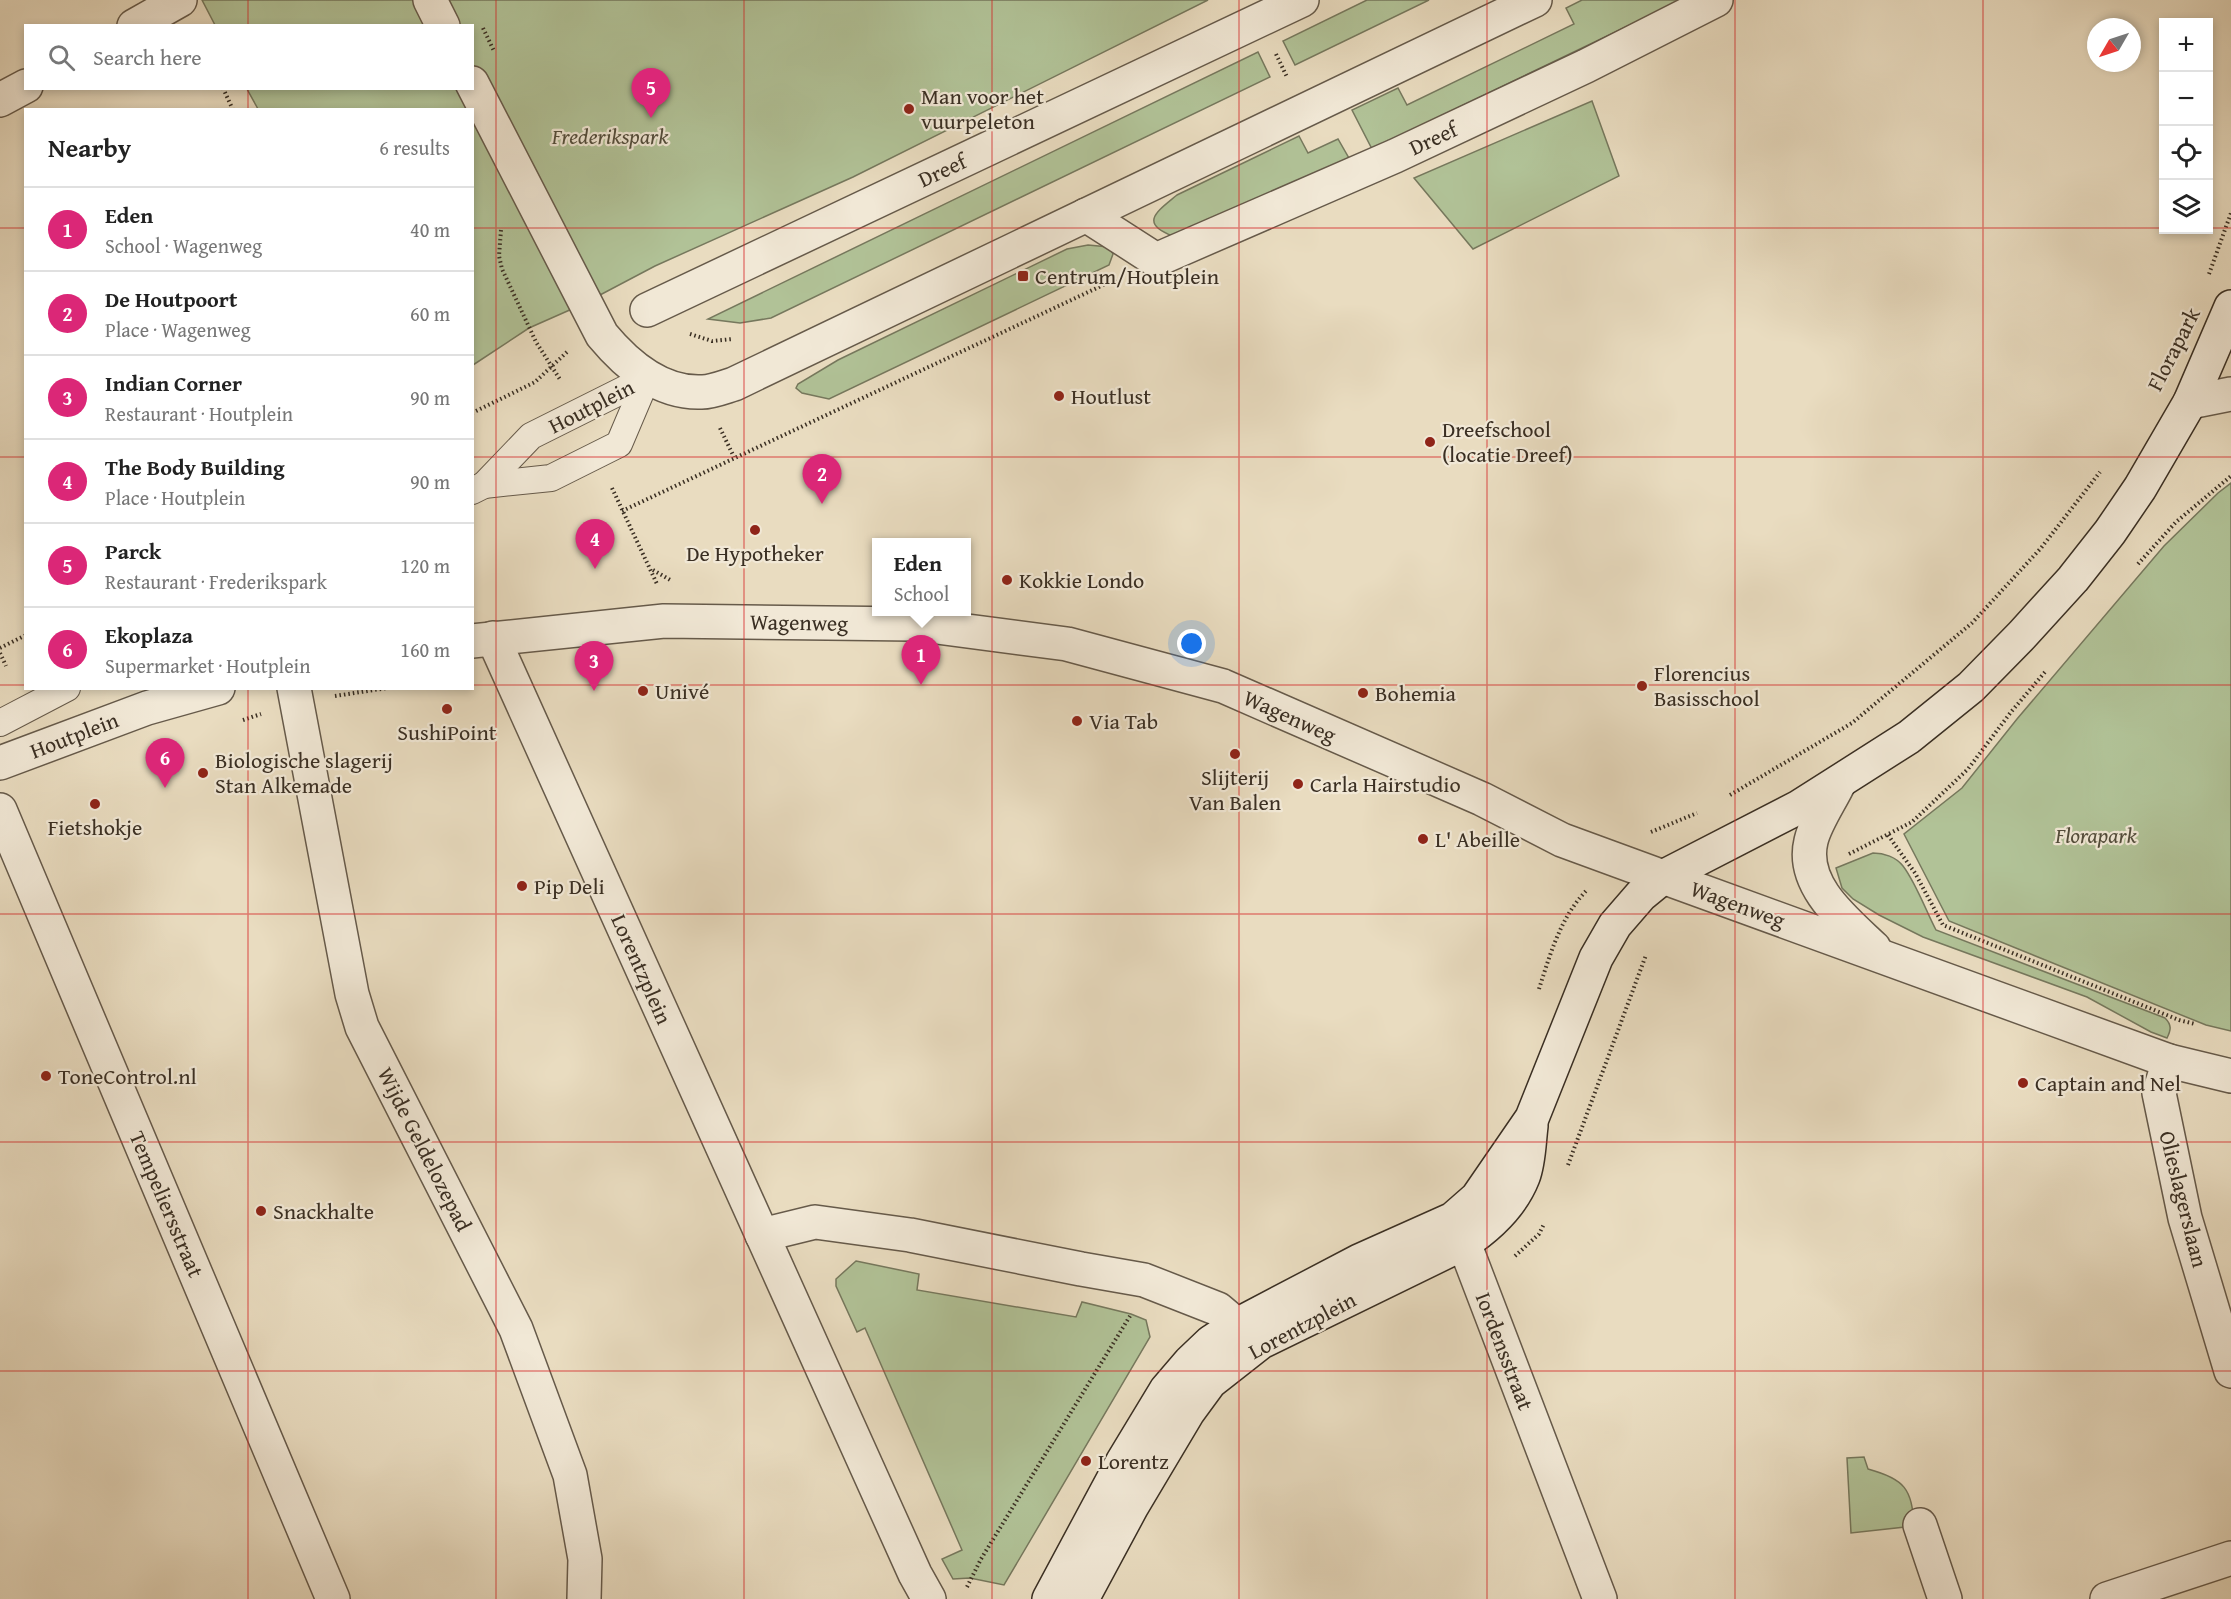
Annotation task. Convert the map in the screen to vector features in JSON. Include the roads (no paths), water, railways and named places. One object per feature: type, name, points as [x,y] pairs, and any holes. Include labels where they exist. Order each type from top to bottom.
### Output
[{"type":"street","points":[[138,24],[180,0]]},
{"type":"street","points":[[430,0],[442,24]]},
{"type":"street","name":"Dreef","points":[[647,310],[1302,0]]},
{"type":"street","points":[[474,86],[602,335],[622,359],[647,378],[673,388],[702,392],[734,384],[1535,0]]},
{"type":"street","name":"Dreef","points":[[1086,215],[1156,260],[1395,156],[1586,66],[1716,0]]},
{"type":"street","points":[[0,100],[24,87]]},
{"type":"street","name":"Florapark","points":[[1663,877],[1799,807],[1909,737],[1971,687],[2022,636],[2073,579],[2109,532],[2161,453],[2190,402],[2231,307]]},
{"type":"street","name":"Florapark","points":[[2190,402],[2231,394]]},
{"type":"street","name":"Wagenweg","points":[[483,639],[664,621],[914,624],[1067,644],[1223,686],[1482,799],[1562,840],[2169,1061],[2231,1077]]},
{"type":"street","name":"Lorentzplein","points":[[483,639],[762,1235],[915,1574],[929,1599]]},
{"type":"street","name":"Houtplein","points":[[0,763],[147,708],[211,690]]},
{"type":"street","name":"Wijde Geldelozepad","points":[[294,690],[352,994],[362,1027],[516,1329],[570,1474],[585,1559],[584,1599]]},
{"type":"street","name":"Wagenweg","points":[[1839,783],[1811,840],[1812,869],[1833,908],[1882,956]]},
{"type":"street","name":"Tempeliersstraat","points":[[0,810],[333,1599]]},
{"type":"street","points":[[1458,1231],[1477,1197],[1532,1118],[1596,958],[1615,925],[1641,895],[1663,877]]},
{"type":"street","name":"Olieslagerslaan","points":[[2169,1061],[2159,1093],[2185,1218],[2231,1371]]},
{"type":"street","name":"Lorentzplein","points":[[762,1235],[815,1222],[910,1235],[1144,1280],[1218,1309],[1237,1325]]},
{"type":"street","name":"Lorentzplein","points":[[1049,1599],[1123,1461],[1166,1390],[1211,1342],[1237,1325],[1359,1261],[1458,1231]]},
{"type":"street","name":"Lorentzplein","points":[[1082,1599],[1154,1468],[1188,1412],[1210,1382],[1261,1342],[1458,1231]]},
{"type":"street","name":"Iordensstraat","points":[[1458,1231],[1600,1599]]},
{"type":"street","points":[[1920,1525],[1945,1599]]},
{"type":"street","points":[[2107,1599],[2231,1557]]},
{"type":"lane","name":"Houtplein","points":[[478,488],[551,478],[619,444],[647,378]]},
{"type":"lane","name":"Houtplein","points":[[478,488],[531,436],[647,378]]},
{"type":"lane","name":"Houtplein","points":[[0,723],[63,690]]},
{"type":"place","name":"Man voor het vuurpeleton","points":[[909,109]]},
{"type":"place","name":"Parck","points":[[651,118]]},
{"type":"place","name":"Centrum/Houtplein","points":[[1023,276]]},
{"type":"place","name":"Houtlust","points":[[1059,396]]},
{"type":"place","name":"Dreefschool (locatie Dreef)","points":[[1430,442]]},
{"type":"place","name":"De Houtpoort","points":[[822,504]]},
{"type":"place","name":"De Hypotheker","points":[[755,530]]},
{"type":"place","name":"The Body Building","points":[[595,569]]},
{"type":"place","name":"Kokkie Londo","points":[[1007,580]]},
{"type":"place","name":"Eden","points":[[921,685]]},
{"type":"place","name":"Florencius Basisschool","points":[[1642,686]]},
{"type":"place","name":"Indian Corner","points":[[594,691]]},
{"type":"place","name":"Univé","points":[[643,691]]},
{"type":"place","name":"Bohemia","points":[[1363,693]]},
{"type":"place","name":"SushiPoint","points":[[447,709]]},
{"type":"place","name":"Via Tab","points":[[1077,721]]},
{"type":"place","name":"Slijterij Van Balen","points":[[1235,754]]},
{"type":"place","name":"Biologische slagerij Stan Alkemade","points":[[203,773]]},
{"type":"place","name":"Carla Hairstudio","points":[[1298,784]]},
{"type":"place","name":"Ekoplaza","points":[[165,788]]},
{"type":"place","name":"Fietshokje","points":[[95,804]]},
{"type":"place","name":"L' Abeille","points":[[1423,839]]},
{"type":"place","name":"Pip Deli","points":[[522,886]]},
{"type":"place","name":"ToneControl.nl","points":[[46,1076]]},
{"type":"place","name":"Captain and Nel","points":[[2023,1083]]},
{"type":"place","name":"Snackhalte","points":[[261,1211]]},
{"type":"place","name":"Lorentz","points":[[1086,1461]]},
{"type":"park label","name":"Frederikspark","points":[[610,136]]}]
